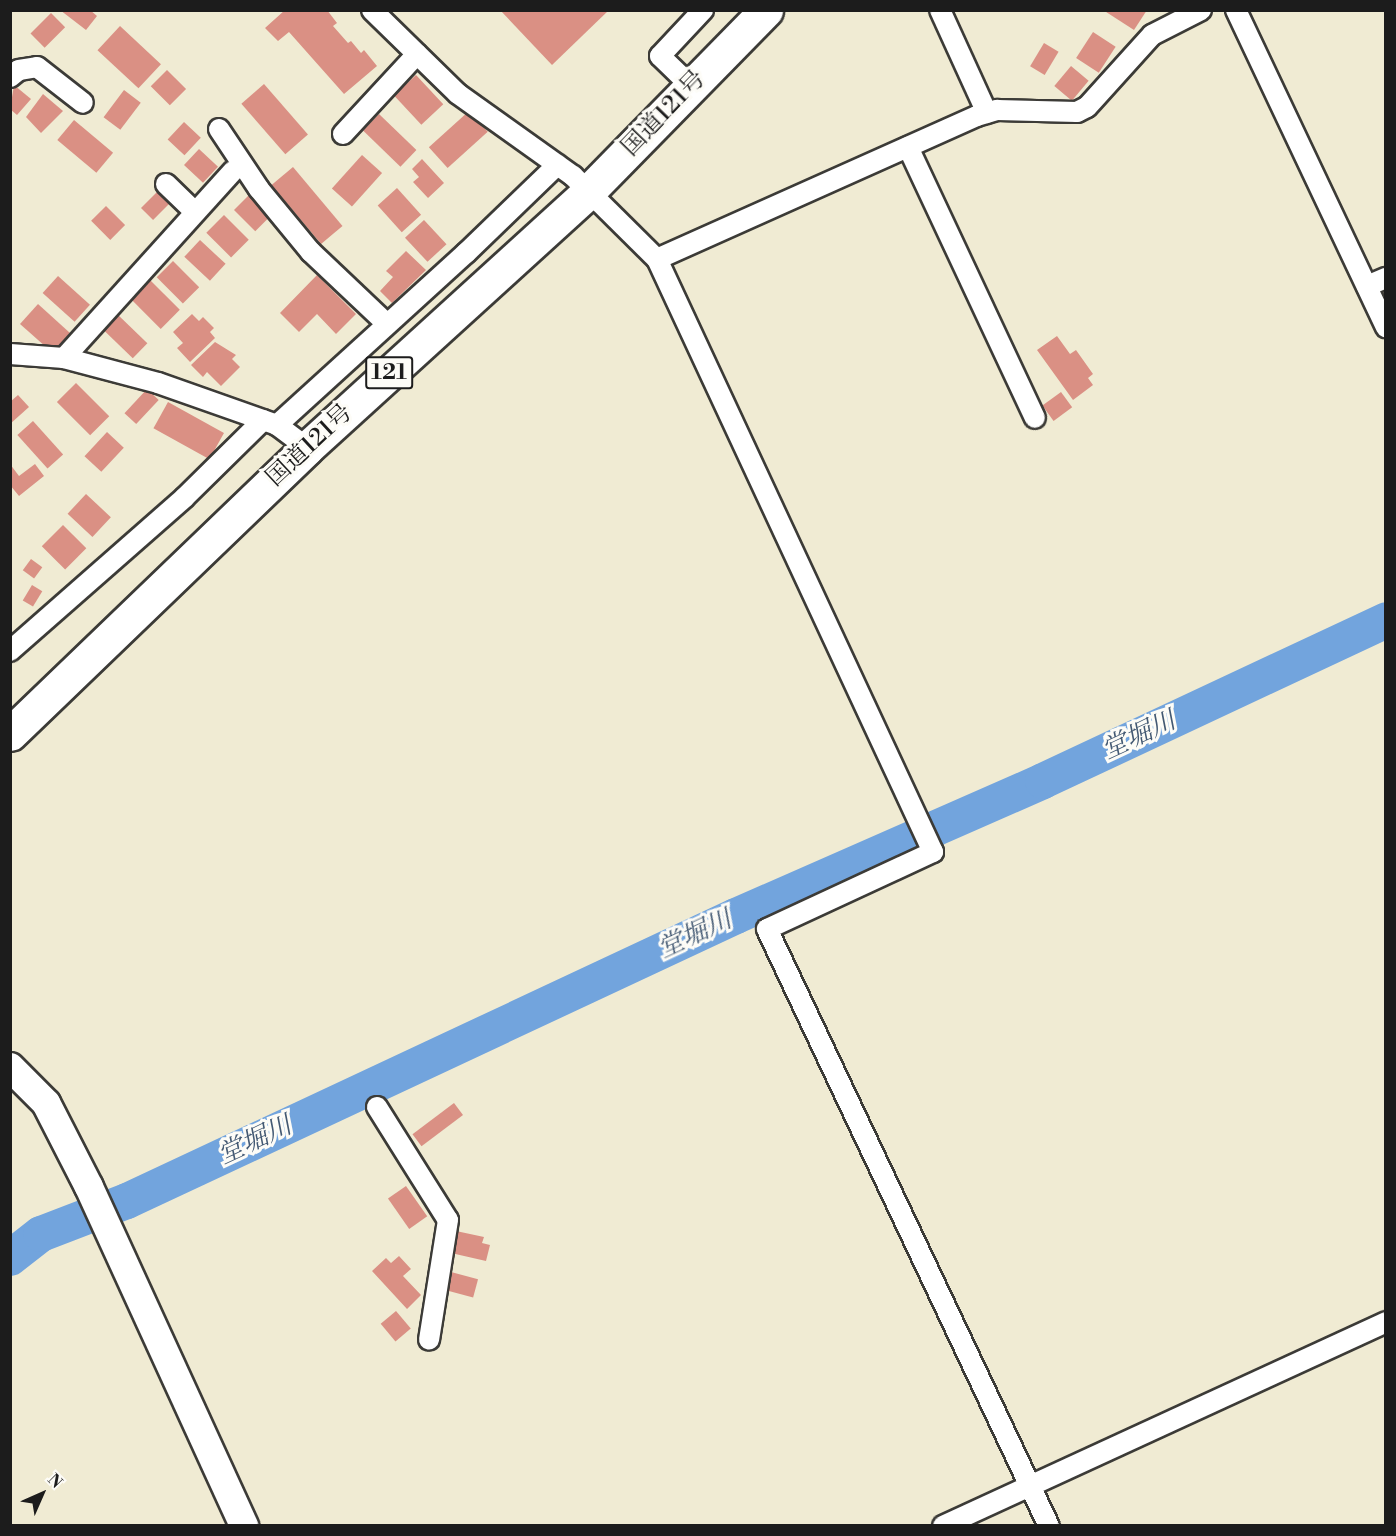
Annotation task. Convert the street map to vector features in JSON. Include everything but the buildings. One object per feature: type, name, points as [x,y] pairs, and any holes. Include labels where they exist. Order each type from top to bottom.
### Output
[{"type":"highway","name":"国道121号","points":[[12,726],[307,448],[589,191],[766,10]]},
{"type":"street","points":[[372,10],[458,94],[557,165],[589,191],[657,259],[933,852],[767,929],[1049,1526]]},
{"type":"street","points":[[691,86],[660,56],[703,10]]},
{"type":"street","points":[[940,10],[987,113]]},
{"type":"street","points":[[1236,10],[1386,327]]},
{"type":"street","points":[[657,259],[987,113],[1077,112],[1087,107],[1152,35],[1194,12]]},
{"type":"street","points":[[343,134],[417,54]]},
{"type":"street","points":[[10,78],[19,70],[37,67],[82,103]]},
{"type":"street","points":[[219,129],[259,189],[311,252],[386,323]]},
{"type":"street","points":[[908,147],[1035,418]]},
{"type":"street","points":[[10,651],[466,253],[557,165]]},
{"type":"street","points":[[64,358],[194,211],[233,171]]},
{"type":"street","points":[[166,184],[194,211]]},
{"type":"street","points":[[1368,286],[1386,278]]},
{"type":"street","points":[[10,354],[64,358],[158,383],[270,422],[307,448]]},
{"type":"street","points":[[10,1066],[46,1103],[89,1187],[243,1526]]},
{"type":"street","points":[[376,1107],[448,1220],[429,1340]]},
{"type":"street","points":[[943,1526],[1386,1322]]},
{"type":"waterway","name":"堂堀川","points":[[10,1258],[41,1234],[127,1201],[736,916],[1043,781],[1386,620]]}]
